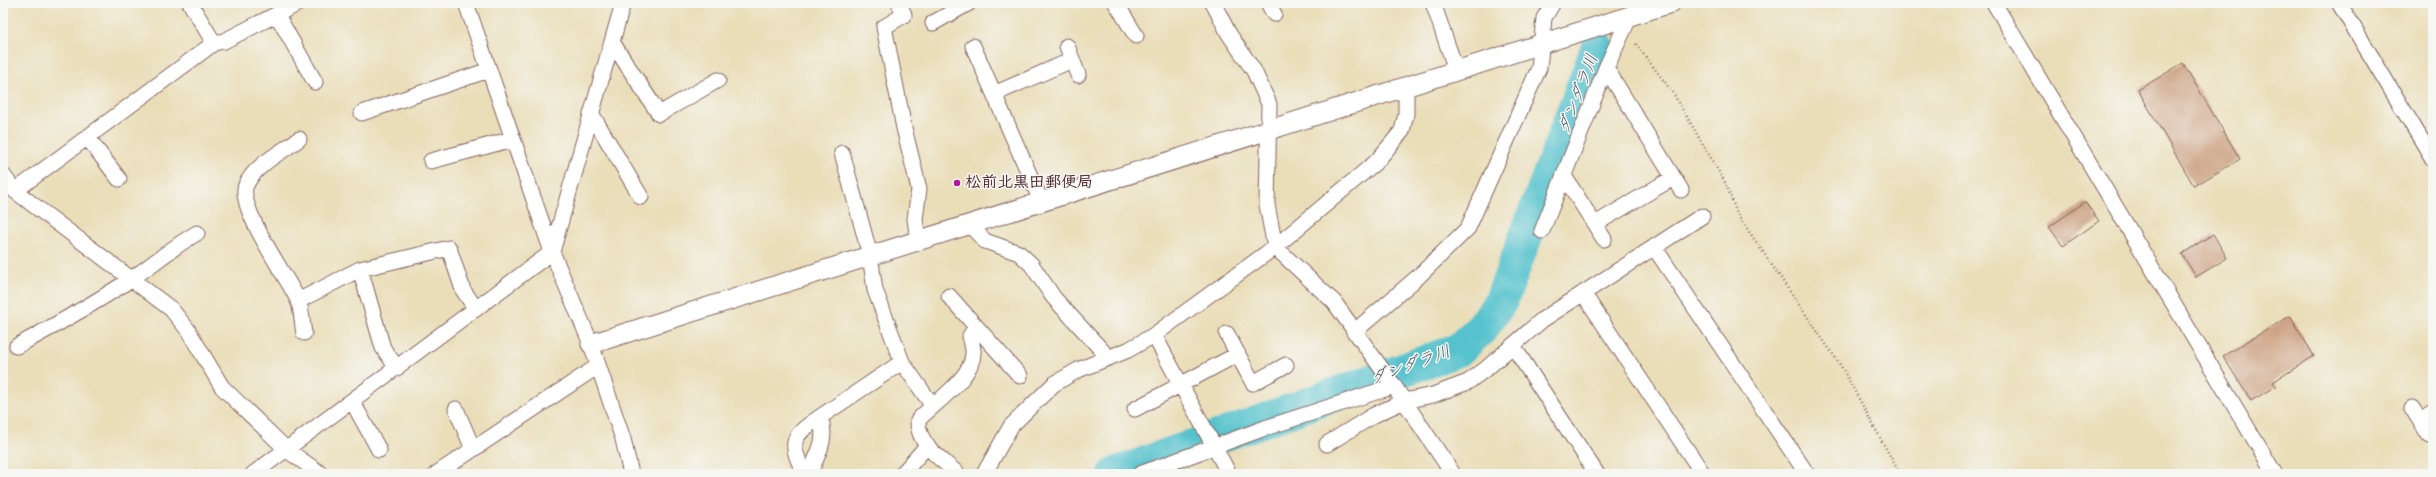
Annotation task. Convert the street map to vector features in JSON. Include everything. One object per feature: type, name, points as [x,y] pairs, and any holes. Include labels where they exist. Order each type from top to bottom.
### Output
[{"type":"street","points":[[190,3],[214,43]]},
{"type":"street","points":[[15,190],[214,43],[224,41],[277,11],[299,3]]},
{"type":"street","points":[[466,3],[552,252],[591,344],[623,439],[631,474]]},
{"type":"street","points":[[253,474],[552,252],[623,3]]},
{"type":"street","points":[[899,3],[904,15],[884,27],[904,128],[919,189],[914,219],[918,240]]},
{"type":"street","points":[[933,23],[947,8],[969,3]]},
{"type":"street","points":[[1116,3],[1136,36]]},
{"type":"street","points":[[1212,3],[1229,34],[1254,71],[1264,90],[1269,104],[1267,129],[1267,205],[1275,247],[1334,302],[1394,386],[1453,474]]},
{"type":"street","points":[[1433,3],[1456,70]]},
{"type":"street","points":[[1354,332],[1419,276],[1468,228],[1539,68],[1544,18],[1553,3]]},
{"type":"street","points":[[591,344],[1542,43],[1626,24],[1671,3]]},
{"type":"street","points":[[1994,3],[2276,474]]},
{"type":"street","points":[[2339,3],[2433,159]]},
{"type":"street","points":[[277,11],[315,82]]},
{"type":"street","points":[[1542,231],[1606,68],[1626,24]]},
{"type":"street","points":[[612,42],[659,114],[718,80]]},
{"type":"street","points":[[973,46],[1041,201]]},
{"type":"street","points":[[994,94],[1070,53],[1078,75]]},
{"type":"street","points":[[1595,224],[1677,184],[1606,68]]},
{"type":"street","points":[[362,113],[489,70]]},
{"type":"street","points":[[984,474],[1011,426],[1054,384],[1078,370],[1109,358],[1154,335],[1275,247],[1390,147],[1402,131],[1406,114],[1406,86]]},
{"type":"street","points":[[591,114],[641,197]]},
{"type":"street","points":[[87,137],[119,179]]},
{"type":"street","points":[[299,139],[253,174],[245,186],[245,199],[252,218],[298,301],[304,333]]},
{"type":"street","points":[[431,161],[513,139]]},
{"type":"street","points":[[842,153],[870,255],[875,290],[902,362],[932,405]]},
{"type":"street","points":[[3,175],[15,190],[171,309],[188,330],[222,387],[287,450],[320,474]]},
{"type":"street","points":[[1564,176],[1604,239]]},
{"type":"street","points":[[1327,444],[1374,415],[1404,401],[1432,395],[1468,382],[1513,346],[1542,320],[1702,216]]},
{"type":"street","points":[[969,224],[985,241],[1019,253],[1032,264],[1054,298],[1109,358]]},
{"type":"street","points":[[17,346],[82,310],[131,279],[168,250],[197,233]]},
{"type":"street","points":[[1654,247],[1808,474]]},
{"type":"street","points":[[298,301],[360,269],[450,248],[463,290],[476,309]]},
{"type":"street","points":[[360,269],[383,348],[397,368]]},
{"type":"street","points":[[1583,293],[1703,474]]},
{"type":"street","points":[[949,296],[1020,376]]},
{"type":"street","points":[[957,473],[927,446],[919,434],[918,420],[932,405],[960,380],[972,363],[974,352],[970,336],[976,326]]},
{"type":"street","points":[[1227,334],[1253,383],[1286,365]]},
{"type":"street","points":[[1154,335],[1229,474]]},
{"type":"street","points":[[1513,346],[1597,474]]},
{"type":"street","points":[[1135,409],[1238,354]]},
{"type":"street","points":[[805,474],[797,458],[794,441],[801,430],[902,362]]},
{"type":"street","points":[[436,474],[598,366]]},
{"type":"street","points":[[1140,474],[1265,428],[1394,386]]},
{"type":"street","points":[[352,401],[378,450]]},
{"type":"street","points":[[456,410],[473,449]]},
{"type":"street","points":[[2429,435],[2416,414],[2433,412]]},
{"type":"street","points":[[809,474],[824,440],[824,428],[820,417]]},
{"type":"street","points":[[902,474],[927,446]]},
{"type":"path","points":[[1626,24],[1634,41],[1673,93],[1726,184],[1737,214],[1841,366],[1900,474]]},
{"type":"building","points":[[2183,63],[2240,159],[2194,186],[2138,90]]},
{"type":"building","points":[[2085,202],[2099,221],[2063,246],[2049,227]]},
{"type":"building","points":[[2213,234],[2227,258],[2196,277],[2182,254]]},
{"type":"building","points":[[2290,316],[2314,356],[2273,382],[2276,386],[2251,401],[2223,356]]},
{"type":"waterway","name":"ダンダラ川","points":[[1115,474],[1458,350],[1482,328],[1501,301],[1598,47]]},
{"type":"place","name":"松前北黒田郵便局","points":[[957,183]]}]
